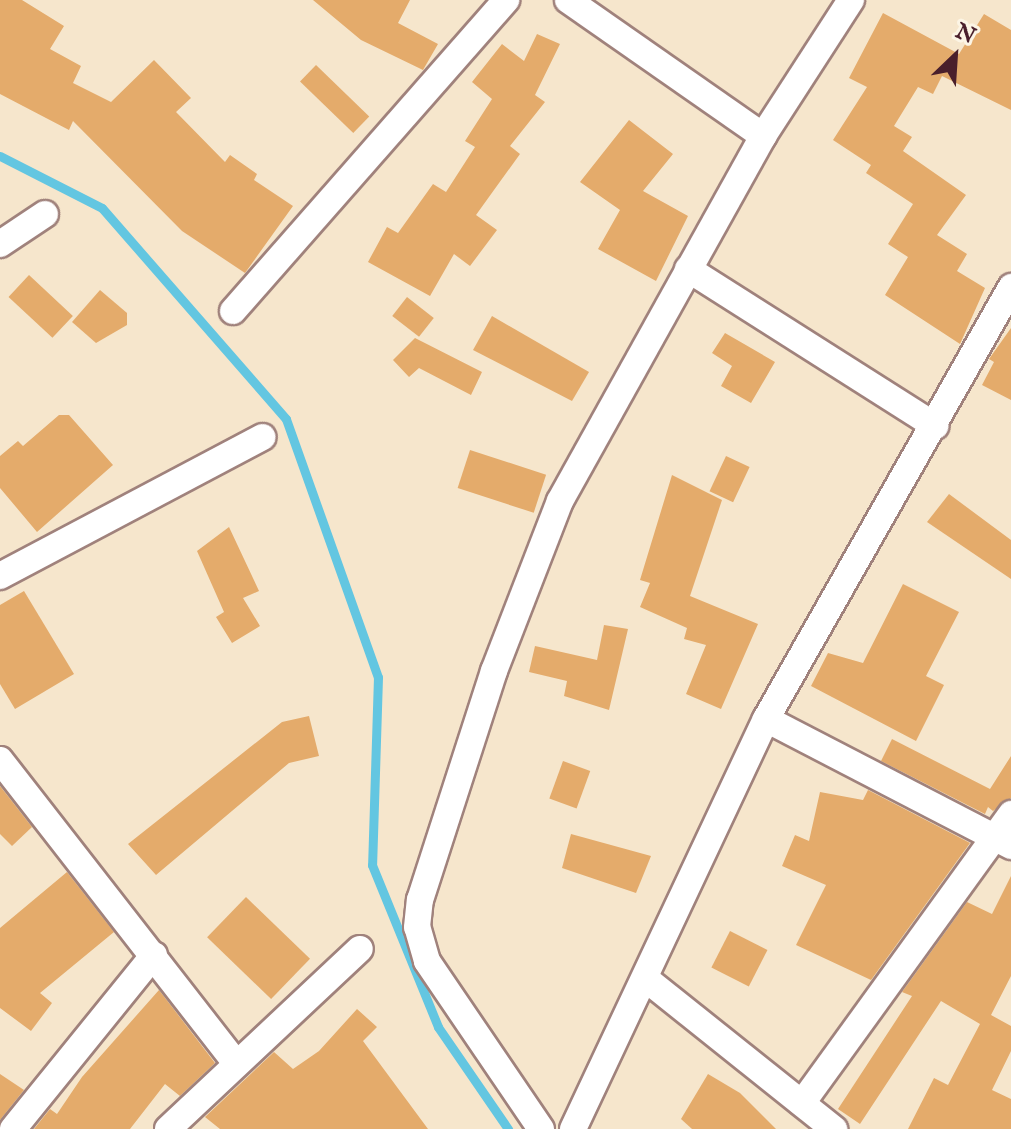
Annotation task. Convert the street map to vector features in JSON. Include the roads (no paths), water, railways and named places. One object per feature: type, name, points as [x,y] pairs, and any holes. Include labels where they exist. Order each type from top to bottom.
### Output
[{"type":"street","points":[[233,311],[506,0]]},
{"type":"street","points":[[568,0],[763,136]]},
{"type":"street","points":[[541,1129],[427,961],[417,927],[420,900],[494,671],[560,501],[763,136],[851,0]]},
{"type":"street","points":[[0,244],[45,214]]},
{"type":"street","points":[[688,269],[935,426]]},
{"type":"street","points":[[573,1129],[766,719],[935,426],[1011,287]]},
{"type":"street","points":[[0,576],[262,437]]},
{"type":"street","points":[[766,719],[1003,842]]},
{"type":"street","points":[[0,760],[235,1062]]},
{"type":"street","points":[[802,1103],[1003,842],[1011,814]]},
{"type":"street","points":[[168,1129],[235,1062],[360,949]]},
{"type":"street","points":[[13,1129],[154,955]]},
{"type":"street","points":[[646,979],[834,1129]]},
{"type":"waterway","points":[[0,156],[102,208],[286,419],[378,677],[372,865],[438,1027],[508,1129]]}]
